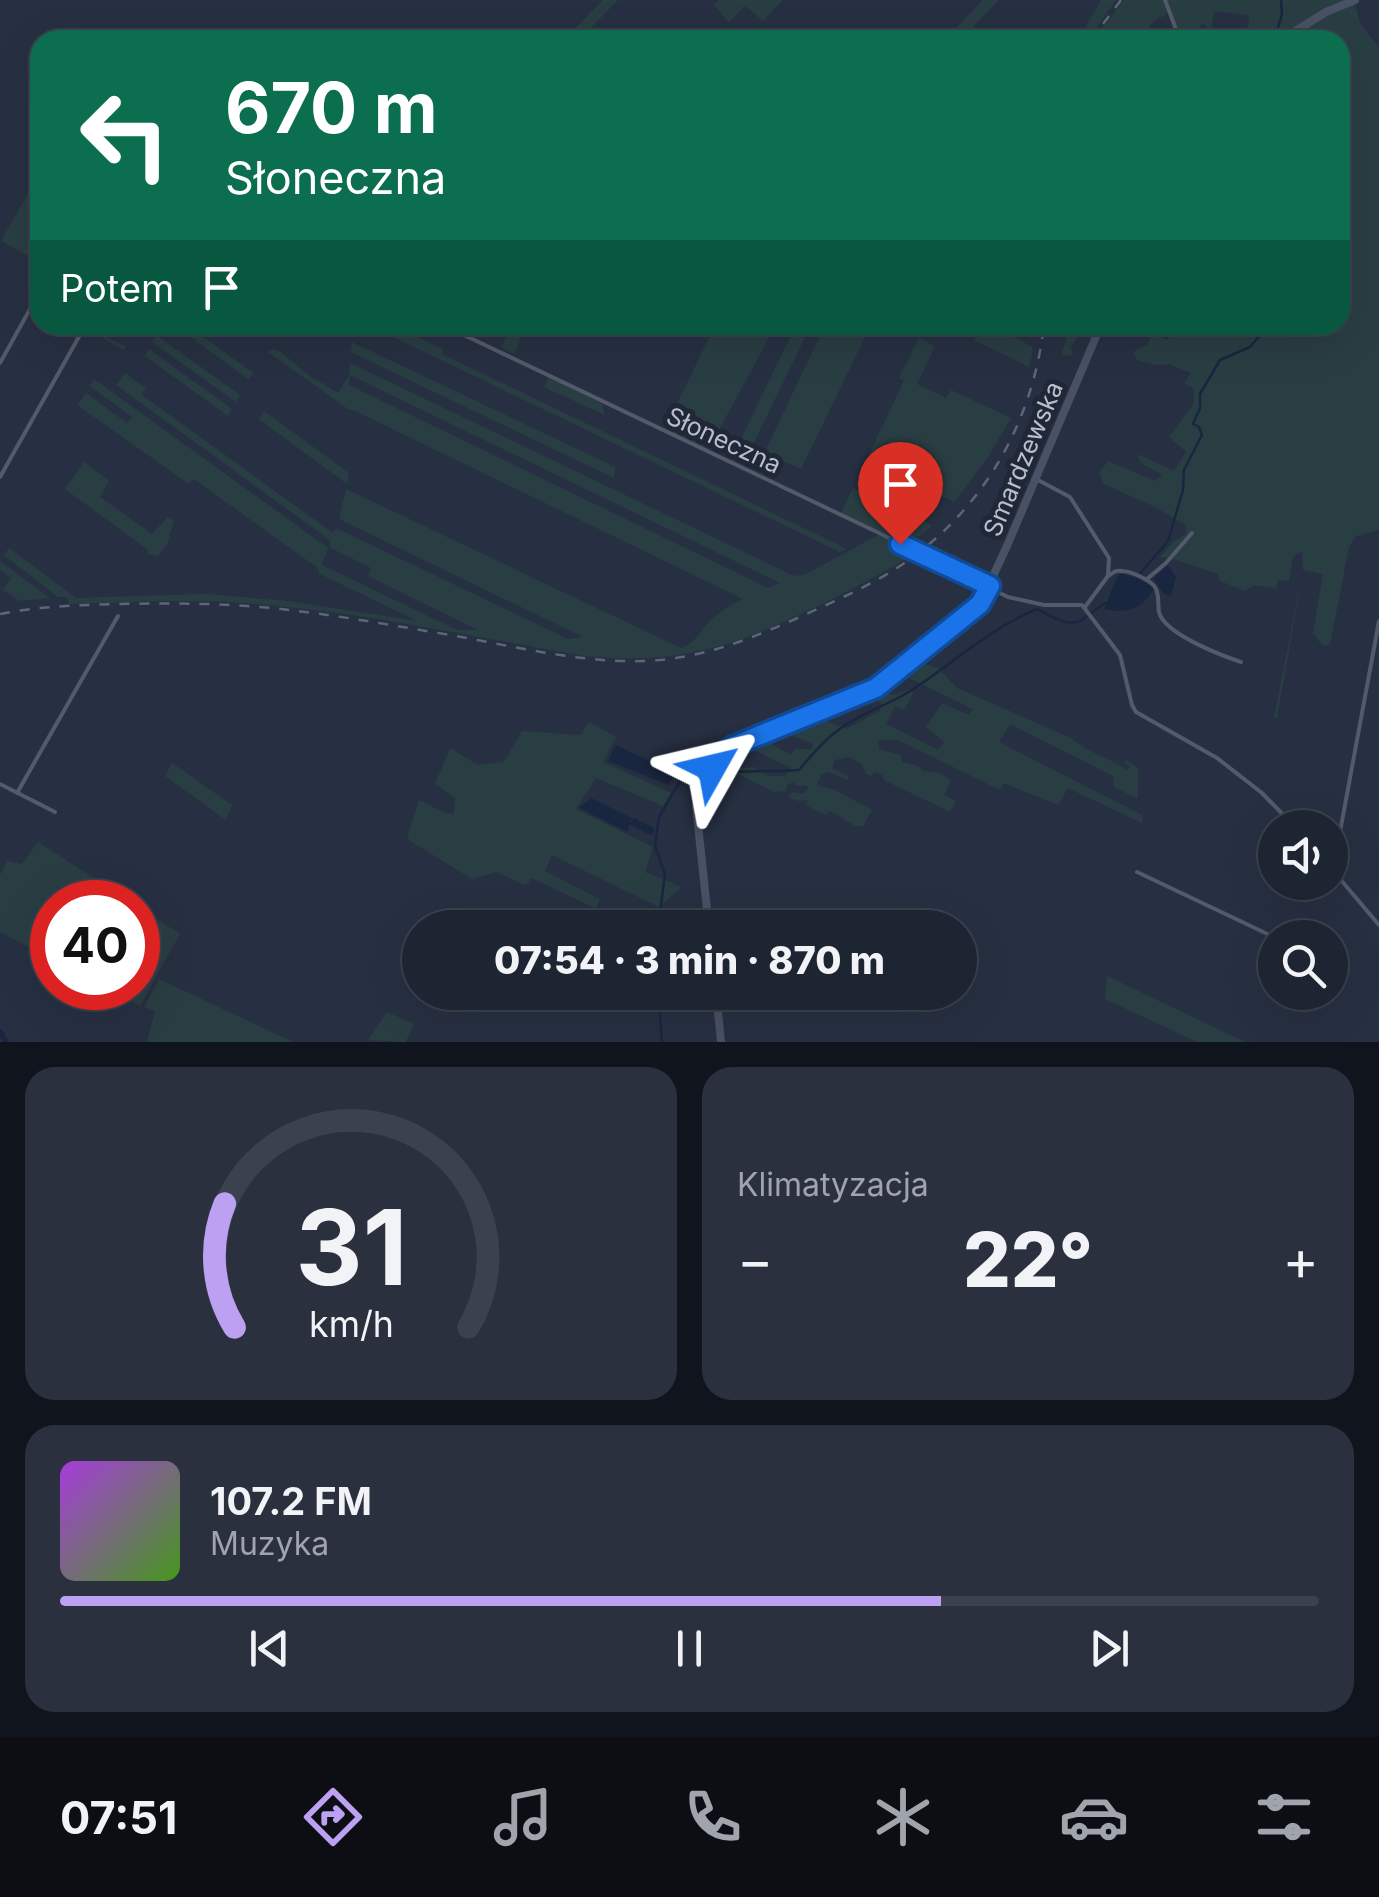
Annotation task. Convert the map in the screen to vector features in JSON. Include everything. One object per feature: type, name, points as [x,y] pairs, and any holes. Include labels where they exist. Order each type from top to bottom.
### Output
[{"type":"street","points":[[1165,0],[1176,30]]},
{"type":"street","points":[[1296,30],[1356,0]]},
{"type":"street","points":[[0,363],[30,310]]},
{"type":"street","points":[[0,477],[80,335]]},
{"type":"street","name":"Słoneczna","points":[[464,335],[1014,599],[1084,607]]},
{"type":"street","name":"Smardzewska","points":[[706,910],[696,806],[715,762],[733,746],[876,688],[974,611],[990,586],[1097,335]]},
{"type":"street","points":[[1035,478],[1070,496],[1107,554],[1108,576],[1084,607],[1120,655],[1136,712],[1211,755],[1279,810]]},
{"type":"street","points":[[1146,580],[1192,534]]},
{"type":"street","points":[[1108,576],[1124,571],[1152,583],[1159,616],[1165,623],[1241,662]]},
{"type":"street","points":[[17,793],[118,616]]},
{"type":"street","points":[[1343,810],[1379,621]]},
{"type":"street","points":[[0,784],[54,812]]},
{"type":"street","points":[[1137,872],[1258,929]]},
{"type":"street","points":[[1348,888],[1379,925]]},
{"type":"street","points":[[718,1010],[721,1042]]},
{"type":"green space","points":[[603,0],[618,0],[589,30],[574,30]]},
{"type":"green space","points":[[719,0],[783,0],[763,21],[745,6],[729,22],[714,5]]},
{"type":"green space","points":[[983,0],[999,0],[970,30],[954,30]]},
{"type":"green space","points":[[1101,0],[1116,0],[1095,30],[1084,30]]},
{"type":"green space","points":[[1124,0],[1163,0],[1167,14],[1146,30],[1101,30]]},
{"type":"green space","points":[[1166,0],[1354,0],[1360,23],[1379,47],[1379,530],[1356,536],[1349,547],[1330,645],[1322,645],[1313,633],[1323,574],[1303,570],[1302,552],[1292,560],[1289,581],[1278,580],[1276,588],[1254,585],[1245,591],[1220,581],[1218,574],[1160,557],[1186,534],[1186,525],[1104,484],[1099,473],[1108,461],[1155,481],[1162,475],[1141,463],[1137,454],[1174,471],[1186,452],[1169,437],[1194,403],[1193,388],[1184,383],[1191,373],[1169,364],[1137,360],[1133,352],[1146,345],[1152,335],[1167,340],[1171,335],[1350,335],[1350,30],[1248,30],[1249,15],[1214,11],[1211,30],[1202,23],[1198,30],[1176,30]]},
{"type":"green space","points":[[30,190],[30,257],[1,241]]},
{"type":"green space","points":[[98,335],[126,347],[123,350]]},
{"type":"green space","points":[[156,335],[240,395],[236,402],[152,342]]},
{"type":"green space","points":[[188,335],[201,335],[253,373],[249,380]]},
{"type":"green space","points":[[389,335],[413,335],[443,349],[442,354],[847,549],[840,552]]},
{"type":"green space","points":[[507,335],[523,335],[514,354],[501,347]]},
{"type":"green space","points":[[710,335],[771,335],[708,450],[665,429]]},
{"type":"green space","points":[[791,335],[806,335],[743,465],[731,460]]},
{"type":"green space","points":[[820,335],[866,335],[801,469],[776,458],[767,476],[756,471]]},
{"type":"green space","points":[[976,335],[1011,335],[1031,346],[1029,367],[974,340]]},
{"type":"green space","points":[[1067,335],[1092,335],[1078,336],[1071,347],[1073,356],[1061,355]]},
{"type":"green space","points":[[919,338],[935,346],[917,384],[946,398],[951,390],[1011,418],[954,502],[909,481],[863,467],[904,381],[899,378]]},
{"type":"green space","points":[[352,342],[615,467],[614,478],[351,352]]},
{"type":"green space","points":[[149,349],[232,409],[228,416],[145,356],[135,350],[145,355]]},
{"type":"green space","points":[[268,352],[281,352],[338,393],[349,375],[350,363],[794,576],[806,574],[878,535],[915,553],[767,629],[711,648],[653,658],[585,656],[373,618],[245,603],[69,604],[67,597],[58,597],[4,555],[9,548],[76,598],[205,594],[287,601],[417,621],[318,573],[319,569],[194,479],[189,484],[77,405],[86,393],[127,423],[132,417],[90,386],[94,379],[328,548],[322,565],[457,630],[478,630],[368,576],[371,568],[329,547],[331,541],[116,385],[125,373],[146,388],[142,395],[333,533],[336,528],[568,639],[583,637],[339,519],[346,489],[681,648],[718,614],[743,599],[348,409]],"holes":[[[350,375],[780,583],[768,588],[349,385]]]},
{"type":"green space","points":[[549,377],[602,404],[605,415],[544,387]]},
{"type":"green space","points":[[264,411],[349,473],[347,484],[259,419]]},
{"type":"green space","points":[[84,462],[109,481],[100,497],[152,534],[168,517],[174,521],[167,545],[157,556],[148,554],[148,550],[65,489]]},
{"type":"green space","points":[[853,488],[932,525],[906,543],[841,513]]},
{"type":"green space","points":[[0,561],[50,598],[20,601],[3,590],[11,578],[0,570]]},
{"type":"green space","points":[[1303,570],[1277,718],[1274,718]]},
{"type":"green space","points":[[917,662],[938,668],[957,688],[1071,738],[1127,770],[1127,760],[1138,768],[1138,799],[1114,787],[1113,776],[1010,724],[999,742],[1142,815],[1142,823],[1068,788],[1058,805],[1004,783],[1000,790],[898,740],[879,740],[879,749],[901,755],[902,762],[941,773],[951,781],[944,795],[956,801],[950,812],[884,780],[882,775],[866,774],[862,764],[849,757],[835,760],[832,768],[850,777],[846,780],[829,772],[821,775],[817,785],[872,810],[863,826],[855,826],[830,811],[825,815],[806,805],[808,800],[788,797],[792,792],[803,794],[809,788],[805,785],[793,782],[786,791],[774,792],[720,765],[726,760],[740,768],[753,767],[768,776],[786,776],[791,768],[745,746],[761,738],[791,755],[795,748],[811,750],[813,744],[788,734],[792,728],[818,717],[846,729],[880,711],[881,703],[875,700],[884,691],[893,695],[914,692],[904,710],[895,706],[886,724],[938,750],[944,742],[926,727],[942,703],[969,715],[973,709],[907,677]]},
{"type":"green space","points":[[589,722],[616,737],[603,762],[671,793],[663,806],[596,778],[576,809],[653,847],[645,872],[682,887],[659,907],[552,855],[545,871],[600,899],[596,909],[532,878],[526,885],[496,872],[472,879],[407,839],[419,800],[454,814],[455,798],[435,784],[450,748],[478,765],[504,762],[522,731],[581,735]]},
{"type":"green space","points":[[172,763],[232,805],[226,820],[165,776]]},
{"type":"green space","points":[[38,842],[97,880],[30,880],[30,948],[0,932],[0,875],[7,861],[22,864]]},
{"type":"green space","points":[[160,921],[180,934],[160,970]]},
{"type":"green space","points":[[1107,976],[1245,1042],[1197,1042],[1105,999]]},
{"type":"green space","points":[[160,979],[293,1042],[147,1042],[155,1011],[160,1010]]},
{"type":"green space","points":[[387,1012],[414,1024],[406,1042],[368,1040]]},
{"type":"water","points":[[1168,565],[1176,577],[1171,596],[1164,594],[1153,579]]},
{"type":"water","points":[[1121,574],[1154,588],[1134,608],[1104,609],[1117,577]]},
{"type":"water","points":[[616,745],[676,774],[668,785],[608,761]]},
{"type":"water","points":[[591,798],[632,818],[627,832],[579,808]]},
{"type":"water","points":[[634,818],[654,828],[654,834],[650,835],[630,824]]},
{"type":"waterway","points":[[1277,30],[1281,0]]},
{"type":"waterway","points":[[1139,575],[1168,541],[1183,490],[1184,470],[1202,435],[1193,424],[1200,408],[1200,394],[1220,360],[1250,347],[1260,335]]},
{"type":"waterway","points":[[1091,613],[1105,603]]},
{"type":"waterway","points":[[712,774],[799,770],[846,725],[912,690],[1020,617],[1037,609],[1068,622],[1087,616]]},
{"type":"waterway","points":[[660,910],[665,874],[655,846],[659,817],[687,769],[705,772]]},
{"type":"waterway","points":[[659,1010],[662,1042]]},
{"type":"waterway","points":[[0,1032],[6,1042]]},
{"type":"railway","points":[[1098,30],[1121,0]]},
{"type":"railway","points":[[0,614],[90,605],[233,605],[338,617],[595,659],[644,661],[706,652],[764,632],[854,592],[891,572],[932,542],[958,517],[1000,460],[1029,395],[1042,335]]},
{"type":"route","points":[[712,768],[733,746],[876,688],[980,604],[990,586],[900,544]]}]
